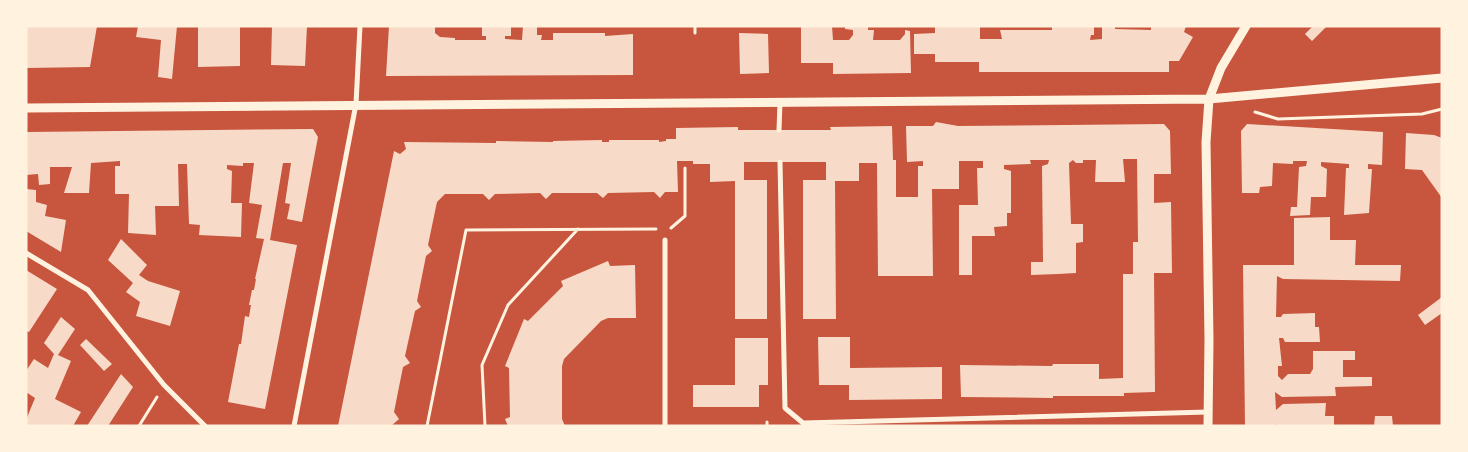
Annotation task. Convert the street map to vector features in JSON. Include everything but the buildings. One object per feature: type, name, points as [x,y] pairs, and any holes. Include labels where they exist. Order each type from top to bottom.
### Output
[{"type":"street","points":[[294,426],[356,104],[360,26]]},
{"type":"street","points":[[1208,426],[1206,142],[1209,99],[1221,68],[1246,26]]},
{"type":"street","points":[[26,108],[1209,99],[1442,78]]},
{"type":"street","points":[[779,130],[780,103]]},
{"type":"street","points":[[780,162],[785,408],[803,422],[1208,412]]},
{"type":"street","points":[[665,240],[665,426]]},
{"type":"street","points":[[26,253],[88,290],[164,386],[205,426]]},
{"type":"path","points":[[695,26],[695,34]]},
{"type":"path","points":[[1252,111],[1278,119],[1422,114],[1442,109]]},
{"type":"path","points":[[665,240],[669,229],[685,216],[685,168]]},
{"type":"path","points":[[484,426],[482,365],[508,305],[578,229]]},
{"type":"path","points":[[427,426],[466,230],[660,229]]},
{"type":"path","points":[[138,426],[164,386]]}]
